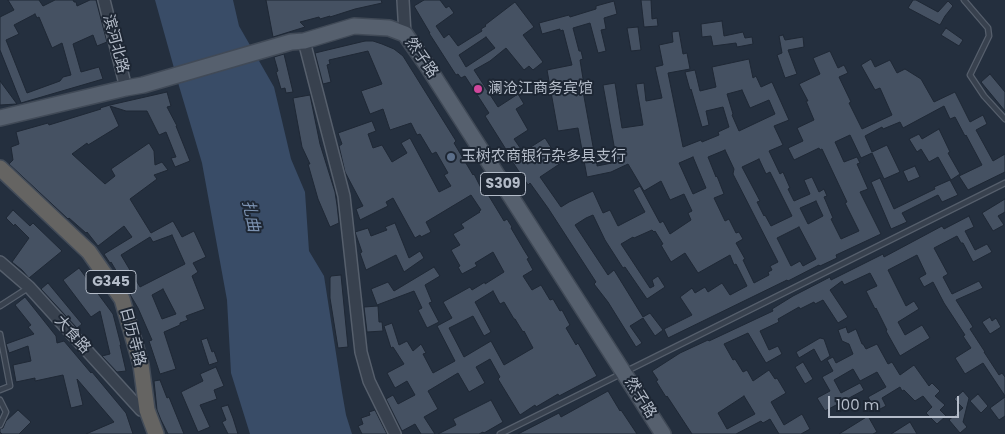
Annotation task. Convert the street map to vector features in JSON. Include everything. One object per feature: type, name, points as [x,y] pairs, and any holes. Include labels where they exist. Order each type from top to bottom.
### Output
[{"type":"highway","name":"日历寺路","points":[[0,168],[89,252],[122,298],[141,365],[147,410],[156,434]]},
{"type":"highway","name":"日历寺路","points":[[0,179],[82,257],[117,301],[141,410],[149,434]]},
{"type":"main road","name":"然子路","points":[[0,118],[143,85],[354,26],[389,28],[405,34],[663,434]]},
{"type":"street","name":"滨河北路","points":[[104,0],[126,88]]},
{"type":"street","points":[[404,0],[405,34]]},
{"type":"street","points":[[298,42],[344,196],[361,352],[369,381],[395,434]]},
{"type":"street","name":"大食路","points":[[0,262],[29,287],[141,410]]},
{"type":"lane","points":[[964,0],[988,28],[989,36],[970,75],[984,96],[1005,119]]},
{"type":"lane","points":[[500,434],[1005,183]]},
{"type":"lane","points":[[0,307],[29,287]]},
{"type":"lane","points":[[0,334],[10,386],[0,390]]},
{"type":"lane","points":[[0,400],[6,412],[0,424]]},
{"type":"water","name":"扎曲","points":[[155,0],[233,0],[239,26],[274,87],[291,159],[305,192],[309,251],[324,276],[346,415],[352,434],[250,434],[231,373],[227,300],[202,163]]},
{"type":"building","points":[[8,0],[39,0],[43,6],[55,0],[73,0],[77,6],[90,0],[96,0],[107,42],[97,46],[93,35],[73,44],[81,72],[99,67],[103,79],[21,103],[0,50],[0,17],[14,10]],"holes":[[[35,14],[37,18],[39,17],[52,48],[62,43],[71,75],[27,93],[6,40],[19,34],[14,25]]]},
{"type":"building","points":[[266,0],[381,0],[382,3],[330,17],[320,19],[319,17],[300,22],[305,27],[273,37]]},
{"type":"building","points":[[424,0],[440,0],[446,8],[449,6],[454,13],[436,26],[444,38],[449,34],[458,46],[482,31],[481,29],[485,25],[515,2],[534,27],[523,35],[543,62],[533,70],[529,66],[524,70],[506,48],[490,61],[474,70],[498,107],[518,94],[524,104],[516,109],[528,130],[514,139],[523,152],[545,138],[561,163],[540,177],[561,207],[593,191],[603,213],[610,210],[618,226],[645,212],[633,190],[640,186],[660,223],[663,221],[670,234],[691,220],[688,213],[692,211],[684,194],[670,200],[661,181],[644,191],[628,164],[611,172],[587,177],[578,128],[558,131],[547,70],[572,65],[563,30],[560,31],[560,29],[542,34],[539,23],[569,15],[570,17],[614,1],[617,14],[604,18],[606,29],[601,30],[606,51],[598,53],[590,23],[573,28],[583,59],[580,60],[585,91],[583,91],[597,166],[617,162],[603,85],[615,83],[622,128],[643,125],[636,84],[644,83],[646,101],[662,98],[655,67],[663,65],[659,45],[673,42],[672,32],[679,31],[683,54],[687,53],[690,69],[668,73],[683,147],[719,135],[718,132],[729,127],[723,107],[706,111],[709,125],[702,127],[685,72],[695,70],[700,91],[716,87],[712,67],[749,59],[753,78],[756,76],[761,87],[772,82],[789,120],[774,126],[783,145],[769,151],[780,174],[783,172],[794,201],[810,194],[804,180],[812,177],[819,192],[824,189],[827,196],[824,197],[833,218],[831,219],[841,239],[859,231],[822,149],[820,150],[819,148],[794,160],[788,148],[803,141],[797,128],[814,120],[806,101],[808,101],[799,84],[820,74],[813,58],[830,51],[838,68],[844,65],[848,73],[839,77],[862,129],[892,115],[880,88],[875,90],[861,65],[871,59],[875,67],[890,60],[897,73],[905,69],[921,79],[934,102],[955,92],[970,122],[983,115],[987,124],[976,130],[993,161],[1005,154],[1005,172],[968,190],[959,176],[982,165],[955,117],[950,119],[944,106],[903,128],[900,122],[883,129],[882,127],[865,136],[872,152],[887,145],[900,172],[884,179],[872,153],[861,158],[850,135],[835,142],[844,162],[857,157],[860,163],[857,164],[868,189],[860,192],[881,234],[836,255],[837,258],[787,280],[668,338],[664,329],[692,315],[680,297],[692,288],[695,293],[705,287],[708,292],[722,283],[730,295],[747,286],[730,255],[698,273],[685,253],[671,262],[655,231],[652,230],[633,237],[621,244],[650,288],[654,286],[652,280],[658,276],[665,287],[647,299],[625,267],[623,268],[605,240],[593,215],[586,218],[575,225],[608,275],[614,270],[643,317],[650,313],[663,330],[655,336],[643,318],[630,326],[642,343],[636,347],[608,302],[594,284],[596,282],[548,208],[530,183],[528,185],[506,152],[485,116],[489,113],[465,76],[461,78],[458,74],[456,75],[414,6]],"holes":[[[486,37],[495,48],[466,67],[459,55]],[[742,90],[750,108],[769,100],[775,114],[739,131],[727,94]],[[725,150],[734,169],[733,174],[778,262],[770,266],[772,270],[768,272],[769,275],[754,283],[743,260],[745,259],[736,243],[743,239],[739,232],[736,233],[729,219],[725,221],[714,198],[724,194],[708,157]],[[693,157],[706,188],[693,194],[679,163]],[[759,159],[766,174],[770,172],[792,216],[771,226],[757,202],[760,201],[742,167]],[[816,201],[823,216],[808,224],[800,208]],[[799,227],[816,259],[803,266],[800,261],[791,266],[777,238]]]},
{"type":"building","points":[[641,0],[651,0],[652,19],[657,18],[658,26],[644,27]]},
{"type":"building","points":[[913,0],[938,12],[948,1],[953,6],[940,25],[908,8]]},
{"type":"building","points":[[722,21],[724,36],[743,32],[745,38],[752,37],[753,44],[737,47],[736,43],[713,46],[711,36],[702,37],[701,24]]},
{"type":"building","points":[[638,27],[641,50],[631,51],[627,28]]},
{"type":"building","points":[[946,28],[963,40],[959,46],[941,35]]},
{"type":"building","points":[[783,35],[785,40],[803,37],[804,47],[788,50],[797,74],[785,78],[777,55],[782,53],[779,36]]},
{"type":"building","points":[[365,41],[373,41],[394,49],[403,56],[456,141],[454,143],[483,192],[484,188],[504,221],[507,219],[529,258],[527,259],[533,270],[523,276],[532,290],[541,285],[550,300],[553,299],[560,311],[562,310],[570,325],[566,328],[576,345],[578,343],[597,376],[559,396],[558,394],[536,407],[535,405],[520,415],[498,379],[500,377],[490,359],[476,367],[485,383],[469,392],[458,373],[428,391],[438,409],[424,417],[435,434],[421,434],[415,424],[402,431],[386,399],[393,395],[398,404],[415,395],[407,381],[395,388],[387,373],[404,364],[393,347],[391,348],[384,326],[392,323],[399,345],[407,341],[413,351],[421,344],[426,353],[423,354],[433,373],[455,361],[437,326],[452,318],[443,302],[470,287],[472,290],[485,282],[485,284],[504,272],[493,252],[475,263],[477,266],[462,274],[458,267],[460,266],[451,250],[460,245],[453,234],[464,228],[461,224],[481,210],[471,195],[426,222],[431,232],[421,237],[420,235],[415,238],[393,198],[386,202],[388,206],[360,220],[356,209],[363,206],[345,172],[339,146],[342,144],[338,133],[372,121],[376,131],[368,134],[373,148],[382,145],[392,162],[407,153],[401,143],[410,138],[439,192],[451,186],[444,175],[448,173],[436,152],[432,154],[420,134],[417,135],[411,123],[390,130],[383,109],[370,114],[361,91],[382,84],[368,51],[329,60],[330,64],[327,65],[331,82],[323,84],[315,53]],"holes":[[[493,291],[500,304],[504,302],[533,348],[504,365],[491,341],[464,357],[449,328],[473,316],[484,336],[491,332],[475,302]]]},
{"type":"building","points":[[284,54],[293,92],[286,93],[285,88],[281,89],[274,57]]},
{"type":"building","points":[[990,74],[1005,92],[1005,111],[981,82]]},
{"type":"building","points":[[0,81],[17,104],[0,105]]},
{"type":"building","points":[[167,92],[171,106],[167,107],[177,126],[190,161],[175,167],[171,158],[176,157],[166,132],[159,135],[147,111],[126,111],[110,106],[119,126],[88,145],[87,143],[72,154],[105,184],[115,176],[111,169],[149,143],[154,151],[155,165],[162,162],[168,170],[154,175],[157,179],[130,199],[151,233],[173,221],[182,237],[194,231],[206,257],[193,263],[198,272],[192,276],[205,309],[186,316],[188,320],[164,332],[176,369],[160,374],[149,341],[152,340],[138,308],[111,262],[104,254],[132,237],[124,226],[98,246],[87,232],[68,219],[9,164],[13,160],[11,147],[19,144],[16,132],[48,123],[49,125],[110,105]],"holes":[[[172,235],[185,264],[140,287],[121,255],[150,237],[153,242]],[[163,289],[176,314],[162,319],[152,295]]]},
{"type":"building","points":[[310,95],[320,144],[335,192],[337,205],[339,223],[330,227],[318,199],[308,164],[310,164],[302,147],[293,98]]},
{"type":"building","points":[[939,129],[950,152],[948,153],[960,174],[951,180],[938,157],[929,162],[921,149],[917,152],[909,139],[919,134],[922,139]]},
{"type":"building","points":[[915,166],[920,177],[908,182],[903,171]]},
{"type":"building","points":[[880,178],[894,209],[950,180],[958,195],[942,202],[938,195],[902,213],[907,222],[891,229],[871,182]]},
{"type":"building","points":[[1005,199],[1005,212],[998,216],[1004,225],[993,231],[982,213]]},
{"type":"building","points":[[13,210],[30,226],[33,223],[62,251],[29,278],[12,262],[29,238],[6,218]]},
{"type":"building","points":[[969,216],[974,227],[965,231],[975,250],[987,244],[992,252],[973,262],[957,236],[934,248],[948,274],[943,277],[952,294],[979,281],[983,288],[956,300],[973,327],[970,329],[984,352],[999,375],[1002,373],[1005,377],[1005,396],[983,363],[965,374],[955,358],[971,348],[933,282],[924,287],[919,278],[926,274],[917,255],[888,270],[906,306],[914,301],[919,309],[898,322],[905,335],[922,325],[930,338],[900,356],[866,291],[877,286],[870,273],[844,285],[842,281],[830,290],[848,317],[838,323],[823,300],[800,309],[799,307],[778,319],[779,322],[760,331],[769,350],[778,346],[782,354],[766,363],[748,333],[724,344],[733,360],[735,359],[743,372],[747,370],[753,381],[769,370],[775,379],[777,378],[786,393],[771,402],[784,425],[802,414],[810,429],[801,434],[779,434],[770,419],[763,423],[761,421],[736,434],[692,434],[656,381],[658,380],[652,371],[680,353],[773,311],[772,309],[793,296],[830,277],[831,280],[883,254],[884,257],[942,226],[944,229]],"holes":[[[744,396],[755,414],[727,429],[718,413]]]},
{"type":"building","points":[[395,223],[409,258],[420,251],[424,258],[404,272],[396,255],[366,270],[355,232],[368,228],[371,236],[387,230],[385,227]]},
{"type":"building","points":[[434,267],[440,276],[425,285],[432,302],[429,303],[439,322],[427,328],[418,310],[422,308],[414,291],[377,305],[371,289],[388,282],[394,291]]},
{"type":"building","points":[[79,268],[113,314],[126,371],[117,372],[102,356],[110,354],[100,311],[91,317],[63,280]]},
{"type":"building","points":[[341,275],[348,347],[338,348],[330,298],[330,278],[331,276]]},
{"type":"building","points":[[48,283],[82,324],[77,328],[41,289]]},
{"type":"building","points":[[25,297],[56,336],[57,343],[64,341],[126,413],[133,434],[86,434],[114,422],[77,379],[83,405],[71,408],[63,375],[35,381],[35,378],[16,382],[13,365],[31,361],[28,346],[9,353],[6,344],[34,334],[28,327],[31,325],[15,305]]},
{"type":"building","points":[[378,306],[379,322],[382,322],[383,331],[367,332],[364,307]]},
{"type":"building","points":[[990,317],[992,321],[996,318],[1001,327],[990,334],[982,322]]},
{"type":"building","points":[[846,327],[848,333],[856,329],[866,349],[877,344],[888,364],[892,362],[900,375],[914,365],[929,386],[932,383],[940,391],[935,396],[945,405],[940,410],[946,416],[937,424],[926,413],[932,407],[923,396],[915,401],[904,390],[902,391],[900,387],[882,398],[886,406],[876,411],[868,397],[886,387],[877,372],[860,381],[853,369],[834,380],[841,393],[860,383],[864,390],[825,411],[817,398],[830,391],[822,377],[833,371],[827,360],[833,357],[836,363],[853,354],[849,344],[842,341],[838,330]]},
{"type":"building","points":[[207,338],[218,362],[209,365],[201,340]]},
{"type":"building","points":[[820,338],[824,339],[830,356],[821,362],[814,349],[799,358],[796,352]]},
{"type":"building","points":[[803,362],[813,379],[805,384],[795,367]]},
{"type":"building","points":[[216,367],[224,386],[214,390],[217,399],[200,405],[210,427],[198,432],[181,392],[203,381],[200,374]]},
{"type":"building","points":[[160,380],[184,434],[168,434],[161,420],[157,410],[154,381]]},
{"type":"building","points":[[608,391],[637,434],[518,434],[559,413],[561,417]]},
{"type":"building","points":[[963,391],[969,398],[963,422],[967,427],[960,433],[949,420],[963,408],[954,399]]},
{"type":"building","points":[[978,394],[988,406],[981,413],[970,401]]},
{"type":"building","points":[[1005,397],[1005,416],[999,420],[990,408]]},
{"type":"building","points":[[491,400],[503,422],[479,434],[438,434],[456,425],[453,419]]},
{"type":"building","points":[[228,405],[238,434],[228,434],[222,422],[226,420],[221,407]]},
{"type":"building","points":[[18,410],[31,422],[19,434],[2,434],[0,429]]},
{"type":"building","points":[[375,410],[387,434],[362,434],[358,426],[363,424],[361,418],[370,415],[369,412]]},
{"type":"building","points":[[868,416],[877,432],[873,434],[839,434]]},
{"type":"building","points":[[910,422],[917,434],[891,434]]},
{"type":"place","name":"澜沧江商务宾馆","points":[[478,89]]},
{"type":"place","name":"玉树农商银行杂多县支行","points":[[451,157]]}]
